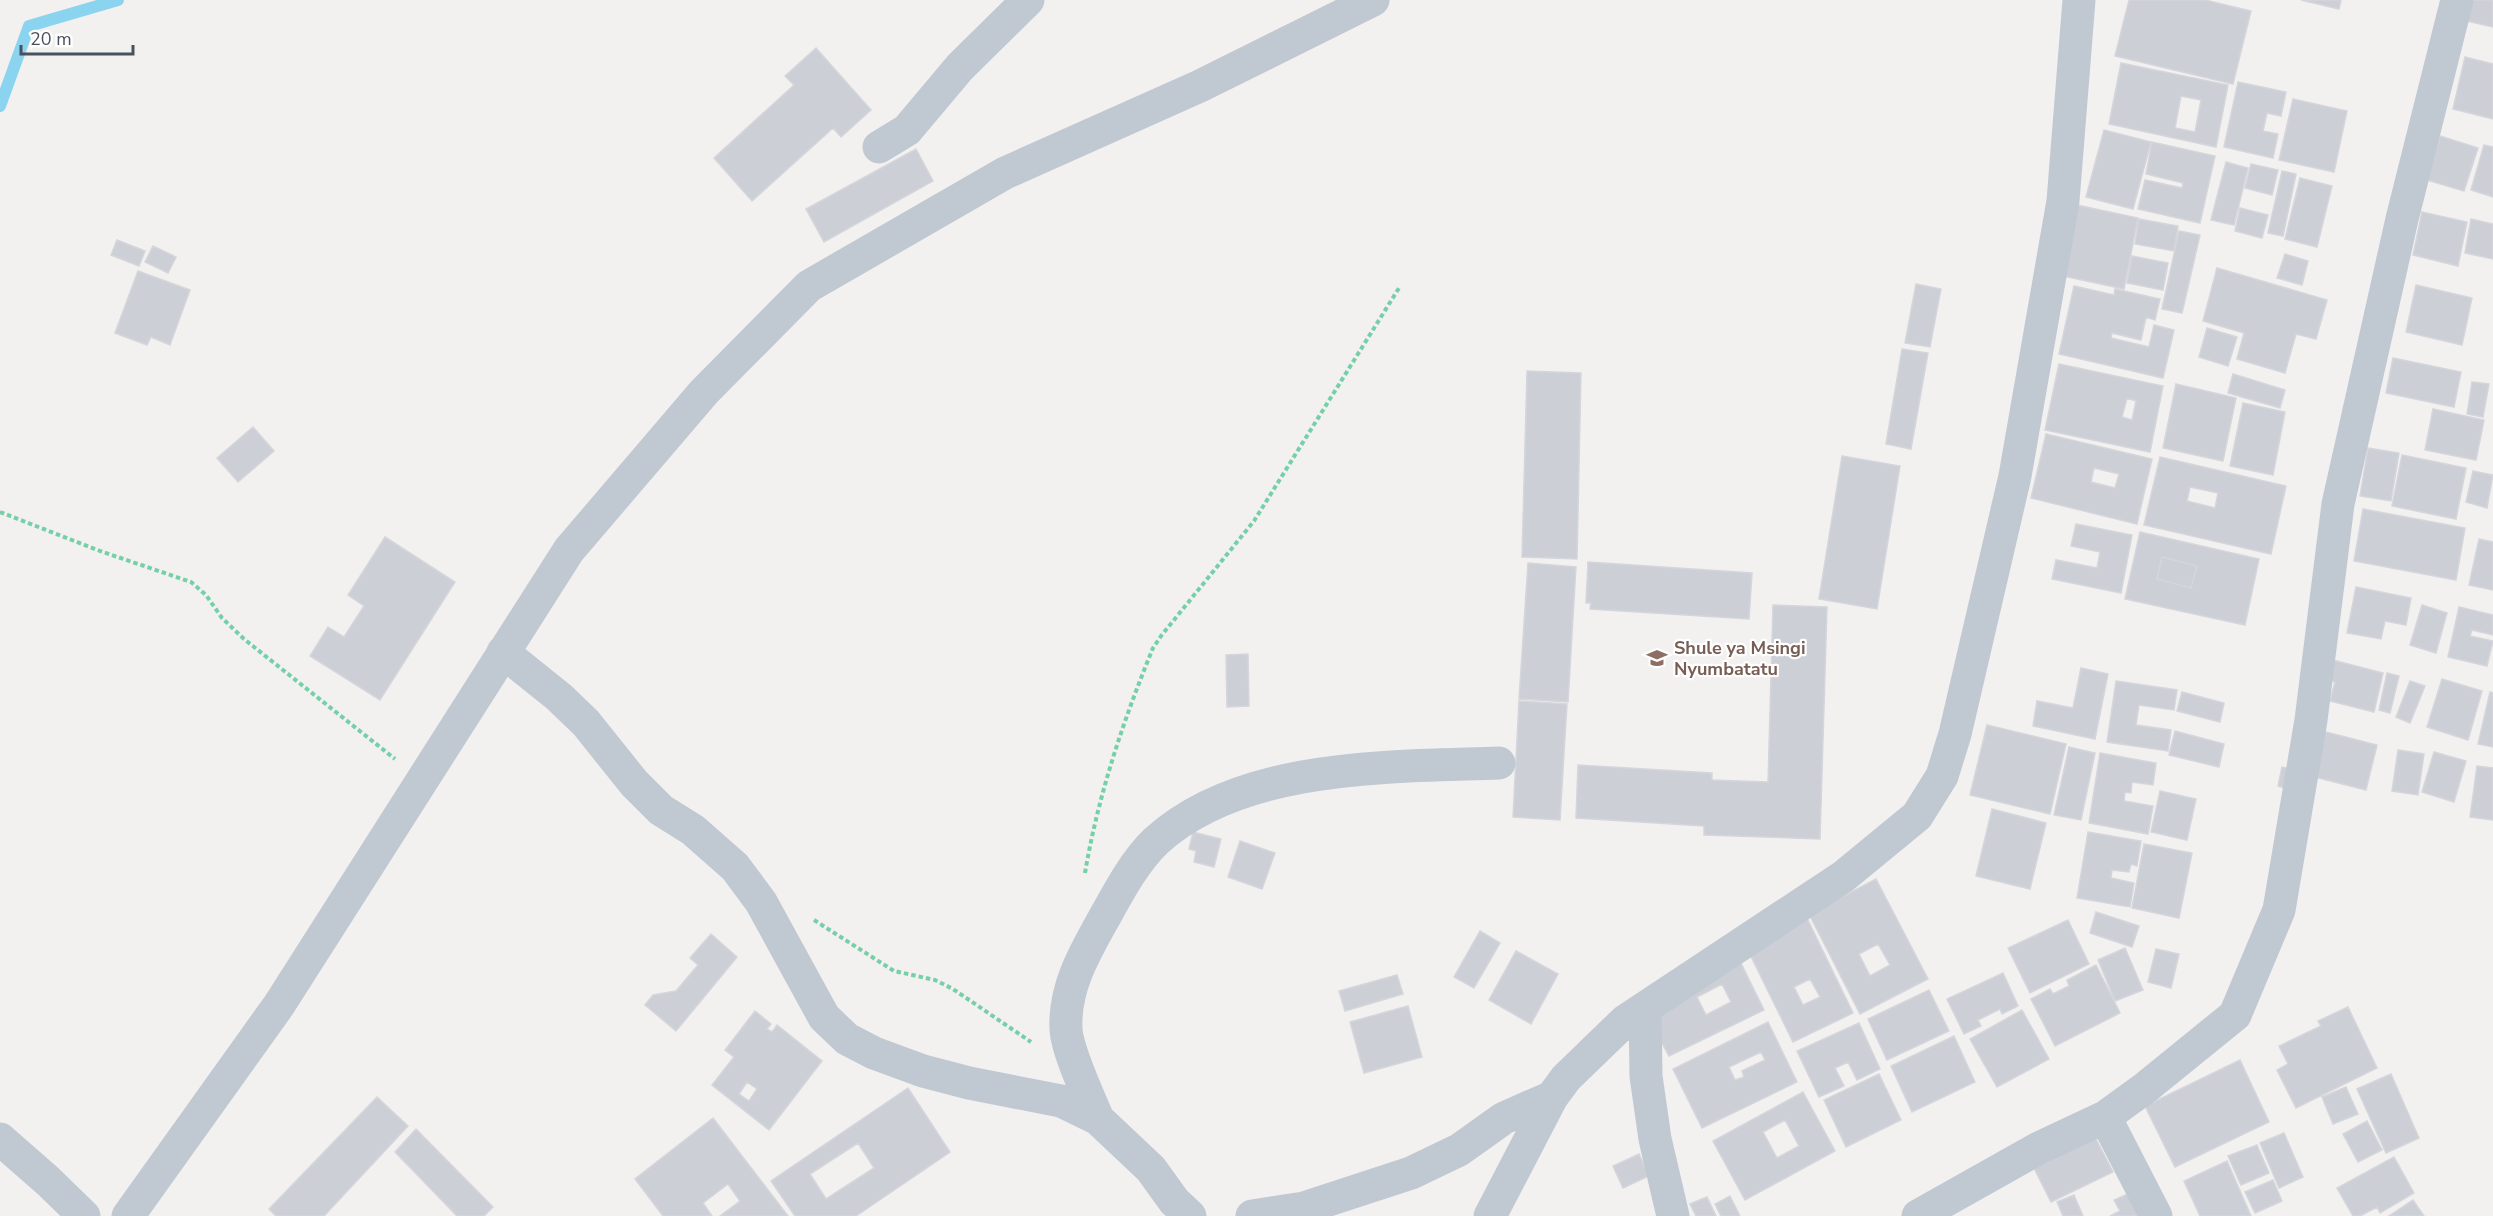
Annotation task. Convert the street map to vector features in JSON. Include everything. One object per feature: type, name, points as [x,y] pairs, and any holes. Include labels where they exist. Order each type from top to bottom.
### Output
[{"type":"street","points":[[879,147],[907,130],[960,67],[1028,0]]},
{"type":"street","points":[[128,1216],[279,1005],[569,550],[704,392],[809,286],[1005,173],[1200,86],[1373,0]]},
{"type":"street","points":[[1490,1216],[1552,1096],[1566,1078],[1617,1029],[1844,876],[1917,816],[1942,776],[1956,734],[2017,464],[2063,201],[2079,0]]},
{"type":"street","points":[[1918,1216],[2039,1148],[2105,1117],[2145,1088],[2235,1015],[2279,910],[2311,720],[2338,504],[2402,219],[2457,0]]},
{"type":"street","points":[[504,652],[559,696],[586,723],[634,783],[661,810],[693,830],[735,867],[761,902],[824,1017],[847,1039],[874,1053],[923,1071],[980,1086],[1061,1101],[1098,1119],[1151,1169],[1174,1201],[1190,1216]]},
{"type":"street","points":[[1098,1119],[1066,1032],[1067,997],[1080,961],[1116,897],[1137,864],[1156,841],[1200,810],[1254,787],[1364,768],[1499,763]]},
{"type":"street","points":[[1645,1009],[1646,1076],[1655,1139],[1673,1216]]},
{"type":"street","points":[[1252,1216],[1304,1208],[1411,1173],[1460,1150],[1504,1118],[1552,1096]]},
{"type":"street","points":[[2105,1117],[2156,1216]]},
{"type":"street","points":[[0,1139],[48,1180],[84,1216]]},
{"type":"path","points":[[1084,879],[1094,824],[1109,770],[1153,648],[1254,521],[1399,288]]},
{"type":"path","points":[[0,512],[100,551],[191,582],[206,595],[222,618],[244,639],[422,780]]},
{"type":"path","points":[[805,914],[894,971],[935,980],[953,989],[1036,1045]]},
{"type":"building","points":[[2129,0],[2205,0],[2251,11],[2233,84],[2115,56]]},
{"type":"building","points":[[2301,0],[2341,0],[2339,9]]},
{"type":"building","points":[[2466,0],[2493,0],[2493,27],[2462,20]]},
{"type":"building","points":[[816,48],[871,110],[841,137],[833,128],[752,201],[714,158],[794,85],[785,76]]},
{"type":"building","points":[[2465,57],[2493,64],[2493,119],[2453,109]]},
{"type":"building","points":[[2121,63],[2228,85],[2216,147],[2109,124]],"holes":[[[2181,96],[2201,100],[2195,132],[2175,128]]]},
{"type":"building","points":[[2238,82],[2286,92],[2281,116],[2267,113],[2263,131],[2278,134],[2273,158],[2224,147]]},
{"type":"building","points":[[2293,99],[2347,111],[2334,172],[2279,160]]},
{"type":"building","points":[[2104,130],[2151,142],[2133,209],[2086,197]]},
{"type":"building","points":[[2440,136],[2478,148],[2464,191],[2427,180]]},
{"type":"building","points":[[2152,142],[2215,156],[2200,223],[2138,209],[2145,180],[2182,188],[2183,183],[2146,174]]},
{"type":"building","points":[[2484,145],[2493,147],[2493,197],[2471,190]]},
{"type":"building","points":[[916,149],[933,181],[824,242],[806,209]]},
{"type":"building","points":[[2226,162],[2248,168],[2234,225],[2211,220]]},
{"type":"building","points":[[2251,164],[2278,170],[2272,195],[2245,188]]},
{"type":"building","points":[[2282,171],[2296,174],[2283,236],[2268,233]]},
{"type":"building","points":[[2300,178],[2332,186],[2317,247],[2285,239]]},
{"type":"building","points":[[2077,205],[2138,218],[2124,289],[2063,276]]},
{"type":"building","points":[[2240,208],[2268,215],[2262,238],[2235,231]]},
{"type":"building","points":[[2422,212],[2467,222],[2458,266],[2413,255]]},
{"type":"building","points":[[2139,219],[2178,226],[2174,251],[2135,244]]},
{"type":"building","points":[[2471,219],[2493,224],[2493,259],[2465,253]]},
{"type":"building","points":[[2179,231],[2200,235],[2182,313],[2162,309]]},
{"type":"building","points":[[117,240],[145,251],[139,266],[111,255]]},
{"type":"building","points":[[153,246],[176,257],[168,273],[145,262]]},
{"type":"building","points":[[2285,254],[2308,261],[2302,285],[2277,278]]},
{"type":"building","points":[[2132,256],[2168,263],[2163,290],[2127,283]]},
{"type":"building","points":[[2217,268],[2327,300],[2316,339],[2296,334],[2285,373],[2237,359],[2244,333],[2203,321]]},
{"type":"building","points":[[138,271],[190,290],[170,345],[151,337],[147,345],[115,333]]},
{"type":"building","points":[[1916,284],[1941,289],[1930,347],[1905,343]]},
{"type":"building","points":[[2416,285],[2472,298],[2462,345],[2406,332]]},
{"type":"building","points":[[2074,286],[2114,295],[2115,289],[2160,299],[2155,320],[2146,317],[2141,340],[2112,333],[2111,338],[2149,347],[2154,325],[2174,330],[2163,378],[2059,354]]},
{"type":"building","points":[[2207,328],[2237,337],[2228,366],[2199,357]]},
{"type":"building","points":[[1902,349],[1928,353],[1911,449],[1886,444]]},
{"type":"building","points":[[2393,358],[2461,372],[2454,407],[2386,393]]},
{"type":"building","points":[[2059,364],[2163,386],[2150,452],[2045,430]],"holes":[[[2127,398],[2136,401],[2132,420],[2122,417]]]},
{"type":"building","points":[[1527,371],[1581,373],[1577,559],[1522,557]]},
{"type":"building","points":[[2233,374],[2285,390],[2280,408],[2228,393]]},
{"type":"building","points":[[2472,382],[2489,384],[2483,417],[2467,414]]},
{"type":"building","points":[[2176,384],[2236,398],[2223,461],[2163,448]]},
{"type":"building","points":[[2243,403],[2285,412],[2273,475],[2230,466]]},
{"type":"building","points":[[2433,409],[2484,420],[2476,460],[2425,450]]},
{"type":"building","points":[[253,427],[274,451],[238,482],[217,458]]},
{"type":"building","points":[[2046,434],[2152,459],[2137,524],[2031,498]],"holes":[[[2094,468],[2119,474],[2115,488],[2091,482]]]},
{"type":"building","points":[[2368,448],[2399,453],[2391,501],[2360,496]]},
{"type":"building","points":[[2402,455],[2466,468],[2456,519],[2392,506]]},
{"type":"building","points":[[1842,456],[1900,466],[1877,609],[1819,599]]},
{"type":"building","points":[[2160,457],[2286,486],[2271,554],[2144,525]],"holes":[[[2190,487],[2218,493],[2215,508],[2187,501]]]},
{"type":"building","points":[[2473,471],[2493,475],[2487,508],[2466,502]]},
{"type":"building","points":[[2363,509],[2465,528],[2456,580],[2354,561]]},
{"type":"building","points":[[2076,524],[2132,535],[2121,593],[2052,579],[2056,560],[2097,568],[2100,552],[2071,546]]},
{"type":"building","points":[[2140,532],[2259,559],[2245,625],[2125,599]],"holes":[[[2162,557],[2197,566],[2191,588],[2157,579]]]},
{"type":"building","points":[[385,537],[455,582],[380,700],[310,656],[328,627],[344,637],[364,606],[348,595]]},
{"type":"building","points":[[2479,539],[2493,542],[2493,590],[2469,585]]},
{"type":"building","points":[[2162,557],[2197,566],[2191,588],[2157,579]]},
{"type":"building","points":[[1588,562],[1752,573],[1749,619],[1590,609],[1591,603],[1586,603]]},
{"type":"building","points":[[1528,563],[1576,567],[1568,702],[1519,699]]},
{"type":"building","points":[[2356,587],[2411,598],[2406,625],[2385,621],[2381,639],[2347,633]]},
{"type":"building","points":[[1773,605],[1827,607],[1820,839],[1704,835],[1704,826],[1576,818],[1578,765],[1712,773],[1712,780],[1768,782]]},
{"type":"building","points":[[2422,605],[2447,613],[2436,653],[2410,645]]},
{"type":"building","points":[[2459,607],[2493,615],[2493,635],[2472,630],[2470,636],[2493,641],[2487,666],[2448,657]]},
{"type":"building","points":[[1248,654],[1249,706],[1227,707],[1226,655]]},
{"type":"building","points":[[2329,659],[2383,673],[2374,712],[2330,701],[2335,682],[2324,679]]},
{"type":"building","points":[[2081,668],[2108,674],[2095,739],[2033,726],[2037,701],[2073,708]]},
{"type":"building","points":[[2387,673],[2399,676],[2390,713],[2379,710]]},
{"type":"building","points":[[2442,679],[2482,691],[2468,740],[2427,727]]},
{"type":"building","points":[[2116,681],[2177,690],[2174,710],[2139,705],[2136,725],[2171,730],[2168,751],[2107,742]]},
{"type":"building","points":[[2410,681],[2425,686],[2410,723],[2396,717]]},
{"type":"building","points":[[2182,692],[2224,703],[2220,722],[2177,711]]},
{"type":"building","points":[[2490,692],[2493,693],[2493,747],[2478,744]]},
{"type":"building","points":[[1519,701],[1567,704],[1560,820],[1513,817]]},
{"type":"building","points":[[1987,725],[2066,744],[2050,814],[1970,795]]},
{"type":"building","points":[[2318,730],[2377,745],[2366,790],[2307,775]]},
{"type":"building","points":[[2175,731],[2224,744],[2219,767],[2169,755]]},
{"type":"building","points":[[2069,747],[2095,753],[2081,820],[2054,815]]},
{"type":"building","points":[[2398,750],[2424,754],[2418,795],[2392,791]]},
{"type":"building","points":[[2434,752],[2466,761],[2454,802],[2422,792]]},
{"type":"building","points":[[2100,753],[2156,763],[2153,785],[2132,782],[2131,793],[2125,792],[2124,801],[2153,806],[2148,834],[2089,823]]},
{"type":"building","points":[[2477,766],[2493,768],[2493,820],[2470,817]]},
{"type":"building","points":[[2282,767],[2299,771],[2295,791],[2278,786]]},
{"type":"building","points":[[2160,791],[2196,799],[2187,840],[2151,832]]},
{"type":"building","points":[[1992,809],[2046,823],[2030,889],[1976,876]]},
{"type":"building","points":[[1193,832],[1221,839],[1214,867],[1194,862],[1196,851],[1189,849]]},
{"type":"building","points":[[2088,832],[2141,841],[2137,866],[2131,864],[2129,872],[2112,870],[2111,878],[2134,883],[2130,907],[2077,898]]},
{"type":"building","points":[[1240,841],[1275,853],[1262,889],[1228,877]]},
{"type":"building","points":[[2144,844],[2192,853],[2179,918],[2132,908]]},
{"type":"building","points":[[1876,879],[1928,979],[1860,1014],[1809,914]],"holes":[[[1878,944],[1890,965],[1870,976],[1859,954]]]},
{"type":"building","points":[[2096,912],[2139,926],[2132,947],[2090,933]]},
{"type":"building","points":[[1805,914],[1853,1013],[1793,1042],[1745,944]],"holes":[[[1810,979],[1820,997],[1803,1005],[1794,987]]]},
{"type":"building","points":[[2068,920],[2089,964],[2030,993],[2008,948]]},
{"type":"building","points":[[1480,931],[1500,943],[1474,988],[1454,977]]},
{"type":"building","points":[[711,934],[737,957],[676,1031],[645,1005],[653,995],[676,991],[698,965],[690,958]]},
{"type":"building","points":[[2125,948],[2143,990],[2115,1001],[2098,960]]},
{"type":"building","points":[[1734,949],[1764,1010],[1669,1056],[1649,1019]],"holes":[[[1722,984],[1731,1002],[1706,1015],[1697,997]]]},
{"type":"building","points":[[2156,949],[2179,954],[2171,988],[2148,982]]},
{"type":"building","points":[[1516,951],[1558,974],[1531,1024],[1489,1000]]},
{"type":"building","points":[[2096,965],[2120,1013],[2055,1046],[2031,999],[2050,989],[2053,994],[2069,986],[2067,980]]},
{"type":"building","points":[[2003,973],[2018,1006],[2002,1014],[2000,1009],[1978,1020],[1981,1026],[1964,1034],[1947,999]]},
{"type":"building","points":[[1397,975],[1403,994],[1345,1011],[1339,991]]},
{"type":"building","points":[[1929,990],[1949,1031],[1887,1060],[1868,1019]]},
{"type":"building","points":[[1408,1006],[1422,1057],[1364,1073],[1350,1022]]},
{"type":"building","points":[[2348,1007],[2377,1068],[2296,1108],[2277,1070],[2288,1064],[2279,1046],[2321,1026],[2318,1021]]},
{"type":"building","points":[[2022,1010],[2049,1059],[1997,1087],[1970,1039]]},
{"type":"building","points":[[755,1011],[771,1024],[767,1029],[772,1032],[777,1025],[822,1061],[769,1130],[712,1085],[734,1057],[725,1050]],"holes":[[[747,1082],[757,1089],[749,1101],[739,1094]]]},
{"type":"building","points":[[1768,1022],[1797,1082],[1702,1128],[1673,1069]],"holes":[[[1761,1052],[1765,1060],[1742,1071],[1744,1077],[1735,1080],[1729,1067]]]},
{"type":"building","points":[[1859,1023],[1880,1069],[1857,1080],[1848,1062],[1835,1068],[1844,1086],[1819,1097],[1797,1051]]},
{"type":"building","points":[[1954,1036],[1975,1082],[1912,1112],[1891,1066]]},
{"type":"building","points":[[2240,1060],[2269,1122],[2175,1167],[2145,1106]]},
{"type":"building","points":[[1879,1074],[1901,1120],[1846,1147],[1824,1100]]},
{"type":"building","points":[[2391,1074],[2419,1138],[2386,1153],[2357,1089]]},
{"type":"building","points":[[2346,1087],[2358,1114],[2333,1124],[2322,1097]]},
{"type":"building","points":[[908,1088],[950,1152],[856,1216],[795,1216],[771,1181]],"holes":[[[858,1143],[874,1168],[826,1199],[810,1174]]]},
{"type":"building","points":[[1803,1092],[1835,1151],[1745,1200],[1713,1141]],"holes":[[[1785,1120],[1799,1146],[1777,1158],[1763,1132]]]},
{"type":"building","points":[[377,1097],[408,1126],[324,1216],[276,1216],[269,1209]]},
{"type":"building","points":[[713,1118],[788,1216],[720,1216],[740,1201],[728,1184],[703,1203],[712,1216],[663,1216],[635,1179]]},
{"type":"building","points":[[2367,1121],[2382,1150],[2358,1162],[2343,1134]]},
{"type":"building","points":[[416,1129],[493,1207],[484,1216],[457,1216],[395,1152]]},
{"type":"building","points":[[2284,1133],[2303,1177],[2279,1188],[2260,1143]]},
{"type":"building","points":[[2094,1135],[2113,1172],[2051,1202],[2032,1164]]},
{"type":"building","points":[[2257,1145],[2269,1173],[2241,1185],[2228,1156]]},
{"type":"building","points":[[1639,1154],[1649,1176],[1623,1188],[1613,1166]]},
{"type":"building","points":[[2394,1157],[2414,1193],[2380,1213],[2377,1207],[2360,1216],[2353,1216],[2337,1188]]},
{"type":"building","points":[[2227,1161],[2251,1216],[2200,1216],[2184,1181]]},
{"type":"building","points":[[2273,1180],[2282,1201],[2255,1213],[2245,1192]]},
{"type":"building","points":[[2128,1194],[2139,1216],[2110,1216],[2120,1211],[2114,1200]]},
{"type":"building","points":[[2074,1195],[2083,1216],[2063,1216],[2057,1202]]},
{"type":"building","points":[[1730,1196],[1740,1216],[1721,1216],[1715,1204]]},
{"type":"building","points":[[1707,1197],[1716,1216],[1696,1216],[1690,1204]]},
{"type":"building","points":[[2413,1200],[2424,1216],[2389,1216]]},
{"type":"waterway","points":[[0,106],[29,26],[118,0]]},
{"type":"place","name":"Shule ya Msingi Nyumbatatu","points":[[1657,658]]}]
